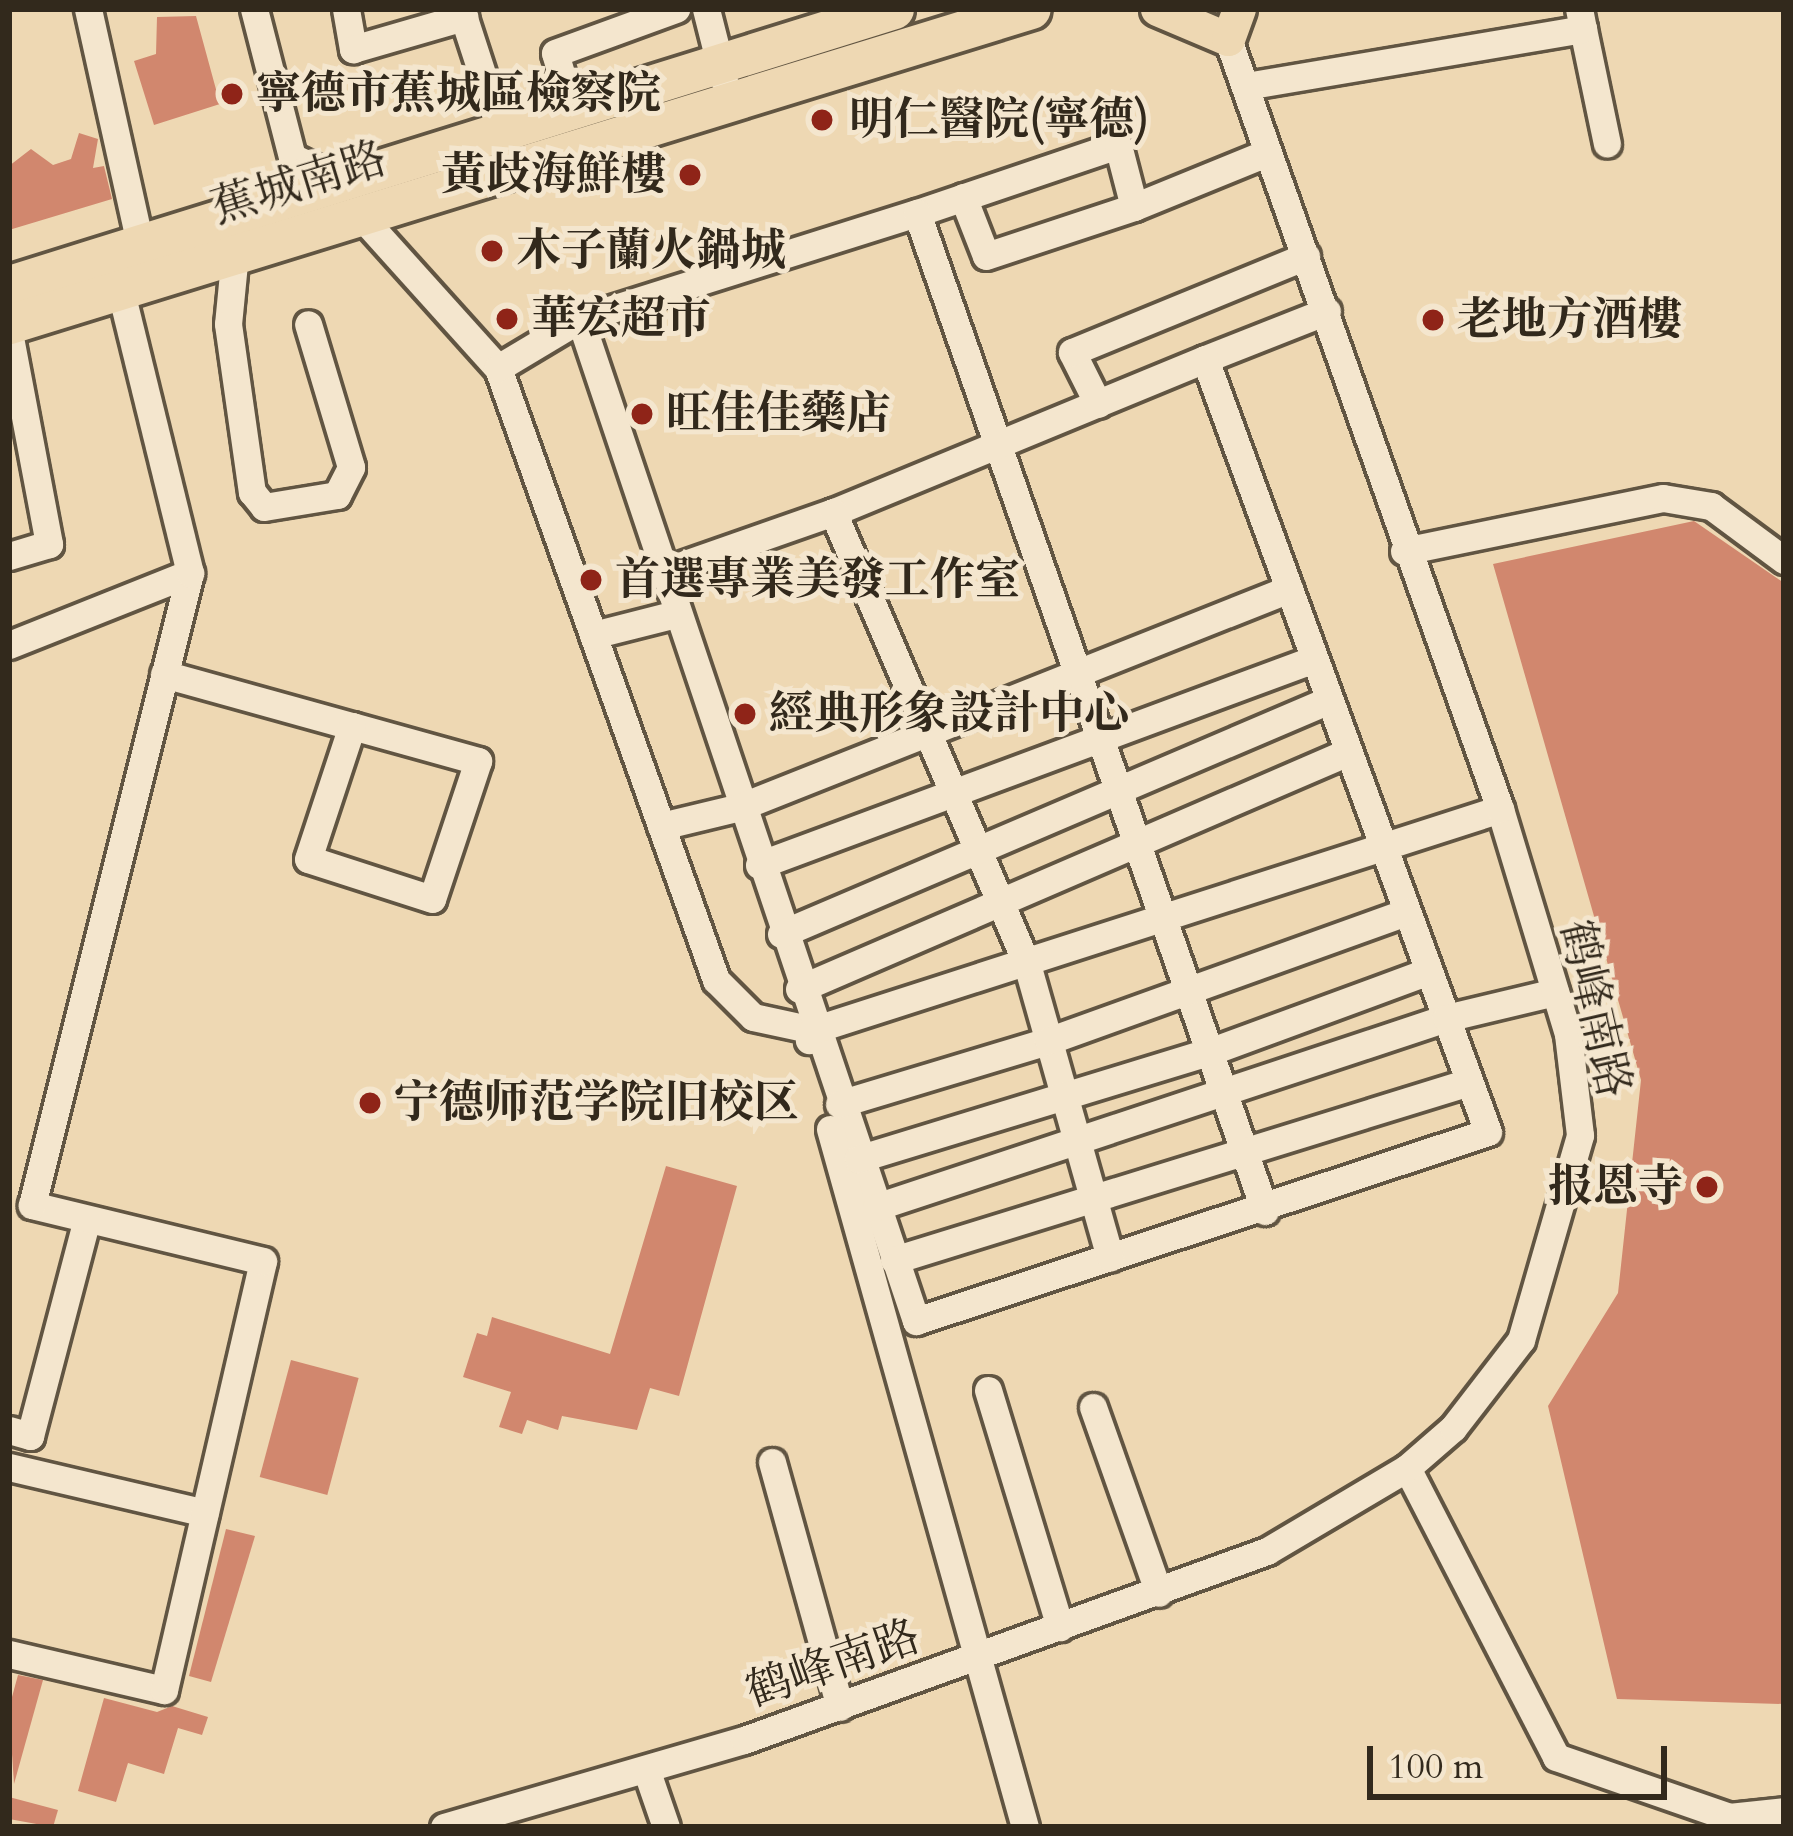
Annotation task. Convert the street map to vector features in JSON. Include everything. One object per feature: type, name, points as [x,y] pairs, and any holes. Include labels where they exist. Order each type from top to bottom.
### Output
[{"type":"highway","name":"蕉城南路","points":[[9,285],[140,244],[351,198],[725,82],[894,9]]},
{"type":"highway","name":"蕉城南路","points":[[9,328],[235,253],[501,132],[572,110],[725,82],[1031,9]]},
{"type":"main road","points":[[1157,9],[1230,19]]},
{"type":"main road","points":[[1207,9],[1230,19]]},
{"type":"street","points":[[88,9],[140,244]]},
{"type":"street","points":[[254,9],[292,157],[351,198],[498,368],[716,980],[753,1017],[813,1030],[1163,920],[1382,843],[1500,809]]},
{"type":"street","points":[[346,9],[353,49],[462,13],[501,132]]},
{"type":"street","points":[[572,110],[555,53],[676,9]]},
{"type":"street","points":[[706,9],[725,82]]},
{"type":"street","name":"鹤峰南路","points":[[444,1827],[840,1707],[1267,1551],[1407,1468],[1453,1429],[1520,1340],[1555,1244],[1580,1135],[1555,992],[1500,809],[1404,551],[1328,311],[1266,153],[1230,19]]},
{"type":"street","points":[[1246,86],[1581,19],[1607,144]]},
{"type":"street","points":[[498,368],[580,319],[1118,145],[1134,207]]},
{"type":"street","points":[[963,197],[986,256],[1134,207],[1266,153]]},
{"type":"street","points":[[917,213],[1264,1211]]},
{"type":"street","points":[[235,253],[228,324],[252,492],[264,507],[337,494],[351,467],[308,323]]},
{"type":"street","points":[[1098,404],[1072,352],[1306,256]]},
{"type":"street","points":[[9,1654],[164,1690],[263,1261],[20,1203],[190,573],[120,289]]},
{"type":"street","points":[[662,572],[832,512],[1328,311]]},
{"type":"street","points":[[580,319],[813,1030],[916,1321],[1264,1211],[1487,1132],[1205,359]]},
{"type":"street","points":[[9,328],[49,544],[9,556]]},
{"type":"street","points":[[1404,551],[1663,498],[1711,506],[1784,560]]},
{"type":"street","points":[[832,512],[930,729],[1027,964],[1110,1258]]},
{"type":"street","points":[[9,645],[190,573]]},
{"type":"street","points":[[661,826],[740,807],[1289,589]]},
{"type":"street","points":[[593,635],[676,614]]},
{"type":"street","points":[[759,866],[1314,659]]},
{"type":"street","points":[[164,674],[352,726],[478,761],[432,898],[308,859],[352,726]]},
{"type":"street","points":[[782,934],[1120,795],[1329,700]]},
{"type":"street","points":[[800,989],[1000,899],[1138,848],[1348,752]]},
{"type":"street","points":[[839,1104],[1048,1041],[1186,986],[1407,911]]},
{"type":"street","points":[[858,1159],[1209,1052],[1429,971]]},
{"type":"street","points":[[876,1208],[1224,1096],[1446,1018],[1555,992]]},
{"type":"street","points":[[813,1030],[807,1045],[1025,1827]]},
{"type":"street","points":[[894,1260],[1469,1082]]},
{"type":"street","points":[[9,1430],[30,1436],[87,1219]]},
{"type":"street","points":[[988,1390],[1060,1627]]},
{"type":"street","points":[[1093,1407],[1159,1593]]},
{"type":"street","points":[[772,1462],[840,1707]]},
{"type":"street","points":[[9,1467],[205,1513]]},
{"type":"street","points":[[1407,1468],[1556,1757],[1729,1816],[1784,1811]]},
{"type":"street","points":[[646,1769],[666,1827]]},
{"type":"building","points":[[196,16],[220,104],[154,125],[134,61],[156,54],[157,17]]},
{"type":"building","points":[[79,133],[98,139],[93,168],[104,166],[112,199],[9,230],[9,166],[31,149],[53,165],[71,159]]},
{"type":"building","name":"报恩寺","points":[[1694,521],[1784,583],[1784,1704],[1617,1699],[1548,1406],[1618,1293],[1641,1080],[1493,564]]},
{"type":"building","points":[[666,1166],[737,1186],[679,1396],[650,1388],[637,1430],[562,1416],[558,1430],[527,1420],[522,1434],[499,1427],[511,1392],[463,1377],[477,1333],[487,1336],[492,1317],[610,1354]]},
{"type":"building","points":[[291,1360],[359,1378],[327,1495],[260,1477]]},
{"type":"building","points":[[226,1529],[255,1536],[211,1682],[189,1676]]},
{"type":"building","points":[[18,1675],[43,1680],[14,1784],[9,1708]]},
{"type":"building","points":[[104,1698],[157,1712],[172,1706],[208,1717],[202,1735],[178,1728],[164,1774],[128,1763],[116,1802],[78,1791]]},
{"type":"building","points":[[9,1797],[58,1810],[53,1827],[9,1819]]},
{"type":"place","name":"寧德市蕉城區檢察院","points":[[232,94]]},
{"type":"place","name":"明仁醫院(寧德)","points":[[822,120]]},
{"type":"place","name":"黃歧海鮮樓","points":[[690,175]]},
{"type":"place","name":"木子蘭火鍋城","points":[[492,251]]},
{"type":"place","name":"華宏超市","points":[[507,319]]},
{"type":"place","name":"老地方酒樓","points":[[1433,320]]},
{"type":"place","name":"旺佳佳藥店","points":[[642,414]]},
{"type":"place","name":"首選專業美發工作室","points":[[591,580]]},
{"type":"place","name":"經典形象設計中心","points":[[745,714]]},
{"type":"place","name":"宁德师范学院旧校区","points":[[370,1103]]},
{"type":"place","name":"报恩寺","points":[[1707,1187]]}]
